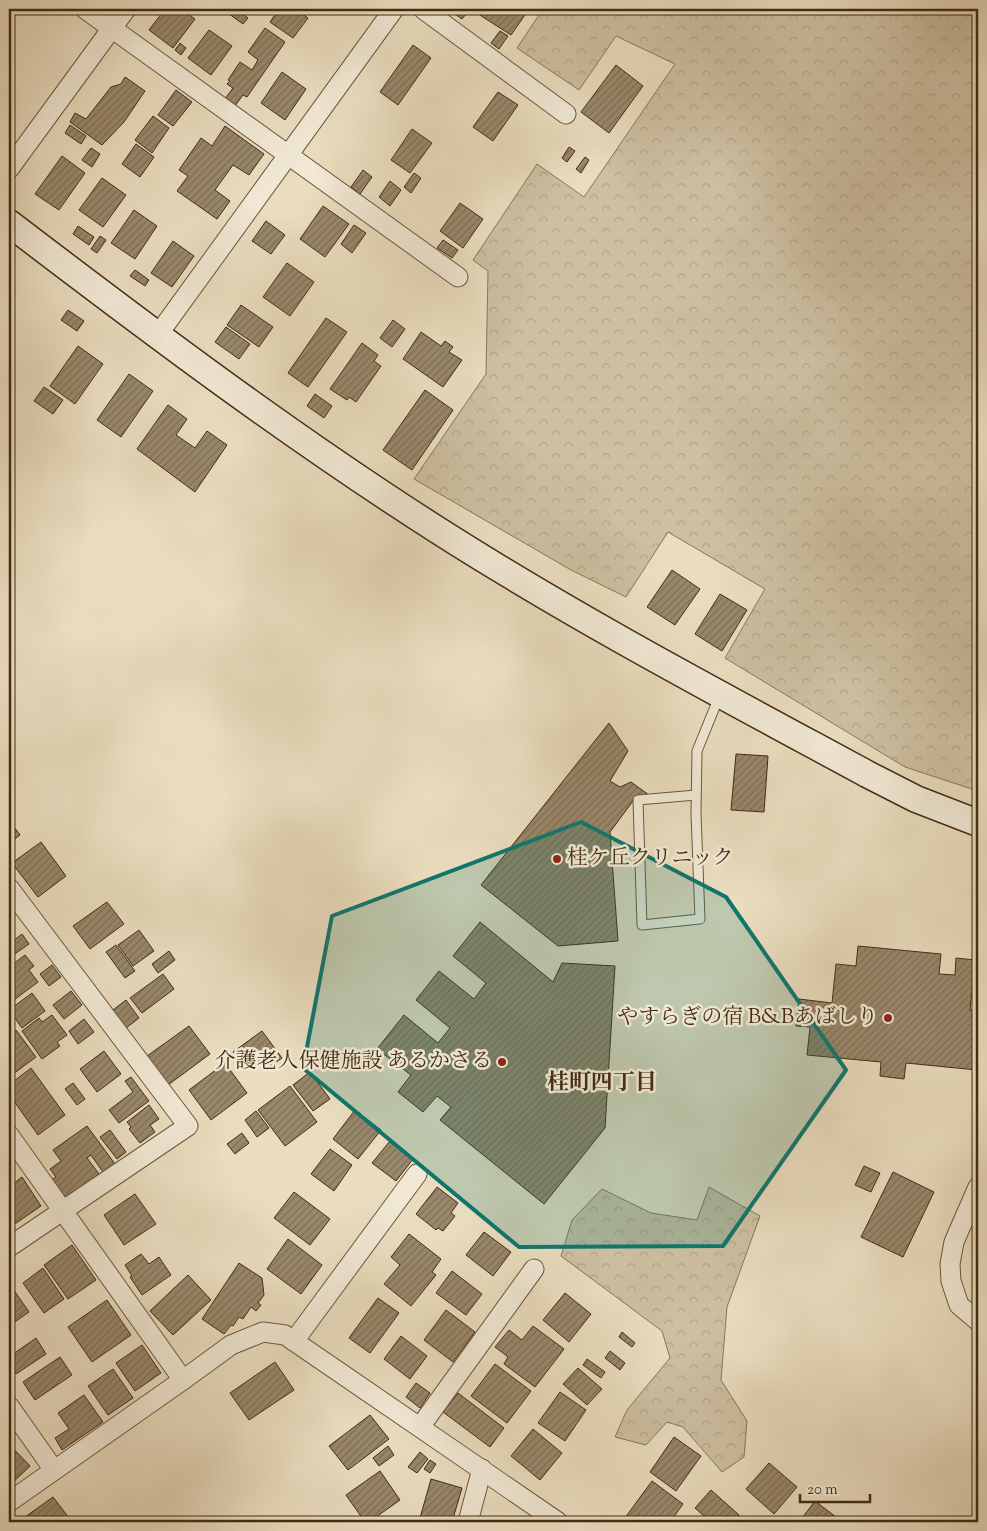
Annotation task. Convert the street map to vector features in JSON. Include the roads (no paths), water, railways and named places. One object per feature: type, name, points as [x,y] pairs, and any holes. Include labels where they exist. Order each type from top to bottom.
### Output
[{"type":"street","points":[[85,9],[287,156],[458,277]]},
{"type":"street","points":[[9,169],[126,9]]},
{"type":"street","points":[[157,336],[394,9]]},
{"type":"street","points":[[423,9],[566,114]]},
{"type":"street","points":[[9,223],[157,336],[335,463],[441,532],[551,599],[867,774],[916,799],[978,823]]},
{"type":"street","points":[[9,888],[188,1126],[9,1247]]},
{"type":"street","points":[[9,1135],[183,1380]]},
{"type":"street","points":[[294,1341],[417,1174]]},
{"type":"street","points":[[978,1187],[954,1242],[950,1264],[951,1281],[959,1305],[978,1320]]},
{"type":"street","points":[[420,1427],[534,1269]]},
{"type":"street","points":[[9,1502],[231,1345],[263,1332],[285,1335],[558,1522]]},
{"type":"street","points":[[9,1406],[54,1470]]},
{"type":"street","points":[[468,1522],[482,1469]]},
{"type":"lane","points":[[696,795],[638,800],[642,925],[700,919],[696,795],[697,751],[720,694]]},
{"type":"place","name":"桂ケ丘クリニック","points":[[557,859]]},
{"type":"place","name":"やすらぎの宿 B&Bあばしり","points":[[888,1018]]},
{"type":"place","name":"介護老人保健施設 あるかさる","points":[[502,1062]]},
{"type":"district","name":"桂町四丁目","points":[[602,1084]]}]
